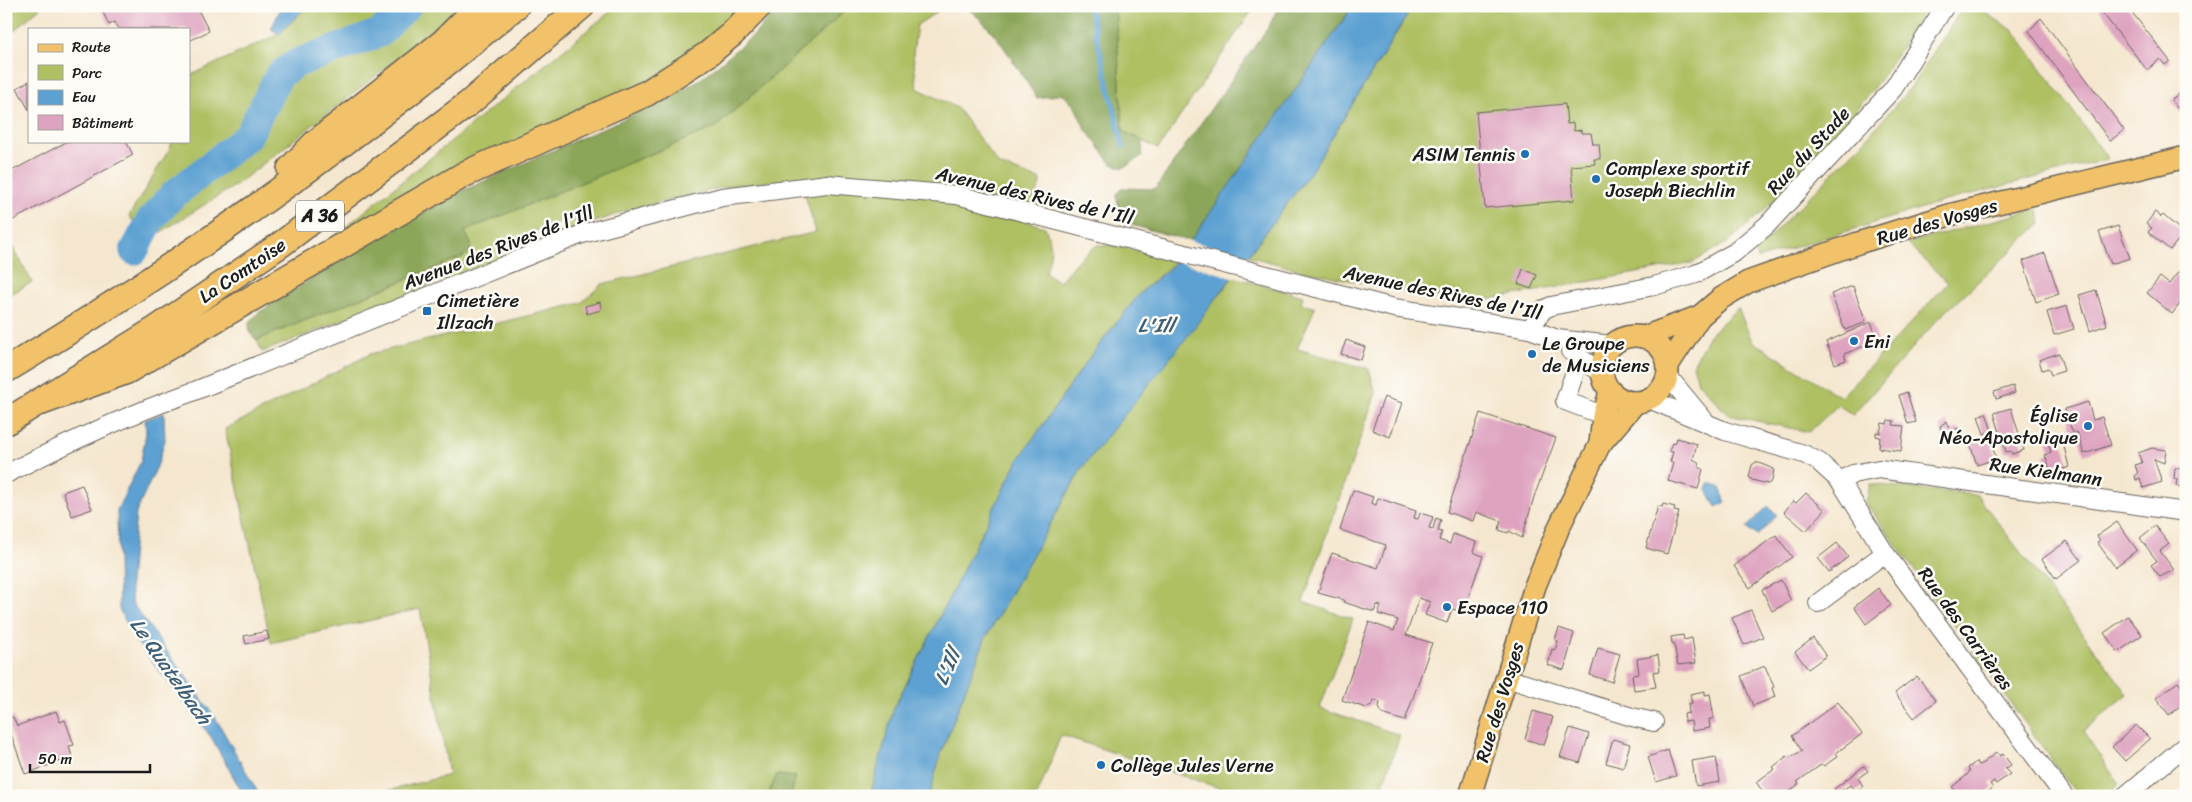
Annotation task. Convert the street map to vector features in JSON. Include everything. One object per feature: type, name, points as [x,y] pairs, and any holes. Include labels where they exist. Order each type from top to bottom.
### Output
[{"type":"highway","points":[[252,212],[315,143],[443,42],[479,6]]},
{"type":"highway","name":"A 36","points":[[6,370],[127,295],[252,212],[445,66],[516,6]]},
{"type":"highway","name":"La Comtoise","points":[[6,422],[42,402],[161,326],[342,200],[468,104],[582,6]]},
{"type":"highway","points":[[42,402],[127,370],[466,174],[647,93],[708,54],[732,34],[759,6]]},
{"type":"main road","name":"Rue des Vosges","points":[[1470,796],[1535,586],[1559,527],[1600,444],[1643,400],[1661,389],[1667,370],[1700,316],[1720,299],[1748,282],[1858,243],[1949,215],[2185,160]]},
{"type":"main road","name":"Rue des Vosges","points":[[1600,444],[1606,382],[1606,353],[1612,345],[1622,338],[1644,337],[1700,316]]},
{"type":"main road","points":[[1644,337],[1660,348],[1667,370]]},
{"type":"main road","points":[[1606,382],[1627,401],[1643,400]]},
{"type":"street","name":"Rue du Stade","points":[[1530,329],[1543,310],[1551,306],[1654,286],[1696,274],[1735,252],[1767,225],[1893,89],[1945,6]]},
{"type":"street","name":"Avenue des Rives de l'Ill","points":[[6,474],[74,439],[132,413],[172,399],[582,234],[722,197],[826,184],[896,188],[957,195],[1394,308],[1530,329],[1557,339],[1612,345]]},
{"type":"street","name":"Avenue des Rives de l'Ill","points":[[1557,339],[1606,382]]},
{"type":"street","points":[[1578,363],[1565,401],[1596,413]]},
{"type":"street","points":[[1667,370],[1707,424]]},
{"type":"street","points":[[1643,400],[1725,432],[1804,454],[1819,462],[1840,481]]},
{"type":"street","name":"Rue Kielmann","points":[[1840,481],[1853,474],[1879,469],[2186,512]]},
{"type":"street","name":"Rue des Carrières","points":[[1840,481],[1885,553],[2064,796]]},
{"type":"street","points":[[1818,603],[1885,553]]},
{"type":"street","points":[[1506,678],[1654,722]]},
{"type":"street","points":[[2125,796],[2186,746]]},
{"type":"green space","points":[[6,6],[42,6],[6,38]]},
{"type":"green space","points":[[307,6],[460,6],[427,36],[236,185],[148,240],[129,216],[170,148],[172,142],[190,142],[191,75],[279,34]]},
{"type":"green space","points":[[617,6],[745,6],[724,28],[662,73],[315,252]]},
{"type":"green space","points":[[780,6],[861,6],[845,11],[716,127],[465,231],[471,244],[470,252],[464,256],[257,340],[251,335],[249,323],[258,313],[333,265],[451,196],[666,100],[702,78],[754,35]]},
{"type":"green space","points":[[861,6],[946,6],[917,25],[913,53],[917,88],[957,108],[999,165],[1041,180],[1028,222],[1045,227],[1048,234],[1051,250],[1045,273],[1059,282],[1077,261],[1097,245],[1118,246],[1176,261],[1140,293],[1092,354],[1017,462],[894,708],[870,796],[791,796],[795,777],[777,775],[767,796],[368,796],[449,775],[420,609],[271,643],[225,429],[370,354],[581,303],[602,284],[816,232],[800,178],[725,187],[628,210],[568,232],[563,220],[500,247],[503,257],[262,352],[257,340],[464,256],[465,231],[716,127],[845,11]]},
{"type":"green space","points":[[963,6],[1115,6],[1123,131],[1143,141],[1142,156],[1123,168],[1112,164],[1086,130],[1075,107],[1063,94],[1037,98],[995,35]]},
{"type":"green space","points":[[1115,6],[1255,6],[1158,149],[1123,131]]},
{"type":"green space","points":[[1279,6],[1353,6],[1191,241],[1124,223],[1116,196],[1121,188],[1155,189],[1269,26]]},
{"type":"green space","name":"Complexe sportif Joseph Biechlin","points":[[1413,6],[1927,6],[1927,8],[1881,78],[1828,148],[1766,209],[1728,242],[1692,263],[1486,300],[1428,296],[1300,270],[1248,256],[1310,173]]},
{"type":"green space","points":[[1964,6],[1975,6],[2014,31],[2108,159],[1941,202],[1757,259],[1757,250],[1866,139],[1911,87]]},
{"type":"green space","points":[[2038,209],[2041,223],[1938,319],[1853,415],[1838,405],[1809,432],[1728,415],[1698,382],[1693,365],[1709,335],[1738,308],[1752,341],[1841,397],[1948,283],[1907,243]]},
{"type":"green space","points":[[6,234],[32,282],[6,297]]},
{"type":"green space","points":[[1233,277],[1303,296],[1301,303],[1315,308],[1297,349],[1369,369],[1376,393],[1303,602],[1353,619],[1320,708],[1400,735],[1379,796],[1243,796],[1061,735],[1037,796],[929,796],[941,753],[985,639],[1082,468]]},
{"type":"green space","points":[[1870,484],[1977,495],[2128,694],[2083,731],[2119,784],[2106,796],[2078,796],[1866,503]]},
{"type":"green space","points":[[777,775],[795,777],[791,796],[767,796]]},
{"type":"water","points":[[282,6],[307,6],[279,34],[271,29]]},
{"type":"water","name":"L'Ill","points":[[1353,6],[1413,6],[1310,173],[1191,332],[1082,468],[985,639],[941,753],[929,796],[870,796],[894,708],[1017,462],[1092,354],[1140,293],[1170,268],[1201,226]]},
{"type":"water","points":[[164,413],[165,440],[158,464],[136,513],[130,583],[132,603],[215,717],[260,796],[245,796],[243,794],[211,737],[136,641],[119,609],[117,510],[141,461],[146,433],[145,420]]},
{"type":"water","points":[[1709,483],[1719,486],[1726,502],[1716,507],[1707,490]]},
{"type":"water","points":[[1768,506],[1777,515],[1757,536],[1747,527]]},
{"type":"pier","points":[[1187,240],[1251,257],[1235,278],[1173,260]]},
{"type":"building","points":[[100,6],[196,6],[209,31],[190,40],[190,28],[118,28],[115,22],[109,25]]},
{"type":"building","points":[[2097,6],[2127,6],[2170,61],[2165,65],[2160,59],[2147,70]]},
{"type":"building","points":[[2041,18],[2124,130],[2110,141],[2029,31]]},
{"type":"building","points":[[28,82],[28,108],[17,88]]},
{"type":"building","points":[[2186,88],[2186,119],[2171,100]]},
{"type":"building","name":"ASIM Tennis","points":[[1565,104],[1567,124],[1573,123],[1574,131],[1581,130],[1581,133],[1591,133],[1593,144],[1599,144],[1600,159],[1594,159],[1595,164],[1571,166],[1574,200],[1485,208],[1476,112]]},
{"type":"building","points":[[66,142],[126,142],[133,155],[6,224],[6,174]]},
{"type":"building","points":[[2155,212],[2161,217],[2163,215],[2184,233],[2170,250],[2148,232],[2152,228],[2146,224]]},
{"type":"building","points":[[2118,226],[2130,258],[2111,264],[2099,232]]},
{"type":"building","points":[[2045,253],[2059,294],[2036,302],[2023,261]]},
{"type":"building","points":[[2183,266],[2186,266],[2186,296],[2172,314],[2147,293],[2160,277],[2169,284]]},
{"type":"building","points":[[1523,269],[1537,275],[1531,289],[1518,284]]},
{"type":"building","name":"Eni","points":[[1853,286],[1866,322],[1845,330],[1831,294]]},
{"type":"building","points":[[2096,290],[2107,325],[2090,331],[2079,295]]},
{"type":"building","points":[[600,302],[601,310],[587,314],[585,306]]},
{"type":"building","points":[[2067,306],[2074,329],[2054,335],[2047,312]]},
{"type":"building","name":"Eni","points":[[1871,322],[1878,341],[1844,354],[1846,360],[1835,364],[1826,342]]},
{"type":"building","points":[[1346,340],[1365,347],[1361,360],[1341,354]]},
{"type":"building","points":[[2059,353],[2064,371],[2051,375],[2048,368],[2042,370],[2039,360]]},
{"type":"building","points":[[2013,386],[2015,393],[1996,399],[1994,392]]},
{"type":"building","points":[[1907,392],[1916,422],[1908,424],[1899,395]]},
{"type":"building","points":[[1384,397],[1402,403],[1390,437],[1372,430]]},
{"type":"building","name":"Église Néo-Apostolique","points":[[2088,402],[2093,420],[2102,417],[2111,445],[2084,454],[2077,432],[2073,434],[2065,409]]},
{"type":"building","points":[[2011,408],[2024,450],[2012,454],[2011,451],[2006,452],[1994,413]]},
{"type":"building","points":[[1480,413],[1556,438],[1534,497],[1522,538],[1509,531],[1508,533],[1499,530],[1501,521],[1476,512],[1473,521],[1447,512]]},
{"type":"building","points":[[1986,413],[1992,431],[1984,434],[1978,416]]},
{"type":"building","points":[[1888,420],[1894,421],[1893,425],[1904,426],[1901,451],[1879,448],[1880,437],[1876,436],[1876,432],[1880,433],[1882,423],[1887,424]]},
{"type":"building","points":[[1947,421],[1950,431],[1959,428],[1963,442],[1955,444],[1951,434],[1943,437],[1940,426]]},
{"type":"building","points":[[2061,434],[2069,467],[2051,473],[2045,455],[2051,453],[2047,439]]},
{"type":"building","points":[[1677,438],[1697,444],[1693,459],[1700,463],[1698,467],[1703,469],[1698,489],[1668,481],[1673,463],[1670,462],[1673,452],[1669,451],[1672,443],[1675,444]]},
{"type":"building","points":[[1990,438],[1996,459],[1977,465],[1970,444],[1976,440],[1977,442]]},
{"type":"building","points":[[2152,448],[2166,450],[2164,463],[2154,459],[2162,482],[2143,488],[2140,478],[2136,480],[2135,475],[2138,474],[2135,465],[2142,463],[2138,453]]},
{"type":"building","points":[[1756,462],[1774,469],[1772,481],[1768,484],[1752,480],[1749,477],[1752,465]]},
{"type":"building","points":[[2175,468],[2186,469],[2186,487],[2176,486],[2177,479],[2174,479]]},
{"type":"building","points":[[82,485],[92,509],[72,516],[63,492]]},
{"type":"building","name":"Espace 110","points":[[1353,490],[1373,497],[1371,503],[1376,505],[1378,498],[1416,511],[1414,518],[1418,519],[1420,513],[1433,517],[1429,528],[1433,529],[1436,518],[1441,520],[1438,531],[1442,532],[1439,540],[1450,544],[1453,534],[1476,542],[1473,552],[1483,556],[1463,612],[1452,609],[1447,623],[1425,615],[1430,602],[1419,598],[1406,635],[1432,643],[1405,721],[1382,714],[1379,707],[1380,702],[1374,700],[1373,704],[1366,708],[1342,700],[1369,622],[1394,631],[1398,620],[1378,614],[1381,606],[1377,605],[1374,612],[1343,602],[1344,600],[1318,593],[1332,553],[1378,568],[1386,545],[1340,530]]},
{"type":"building","points":[[1806,493],[1825,510],[1806,531],[1784,512],[1793,501],[1796,503]]},
{"type":"building","points":[[1663,504],[1675,507],[1674,511],[1679,512],[1667,554],[1646,548],[1658,506],[1662,507]]},
{"type":"building","points":[[2117,522],[2137,550],[2115,567],[2097,542],[2100,540],[2097,536]]},
{"type":"building","points":[[2155,526],[2169,544],[2160,551],[2174,570],[2160,577],[2151,565],[2157,561],[2140,538]]},
{"type":"building","points":[[1776,535],[1792,557],[1750,588],[1734,566]]},
{"type":"building","points":[[2067,541],[2081,560],[2056,579],[2042,559]]},
{"type":"building","points":[[1837,543],[1848,557],[1829,572],[1818,558]]},
{"type":"building","points":[[1781,580],[1791,601],[1772,611],[1762,590]]},
{"type":"building","points":[[1878,588],[1891,605],[1866,624],[1854,607]]},
{"type":"building","points":[[1751,610],[1763,637],[1744,645],[1732,618]]},
{"type":"building","points":[[2128,616],[2142,635],[2118,652],[2104,633]]},
{"type":"building","points":[[1559,628],[1574,633],[1564,670],[1548,665],[1552,649],[1555,650],[1558,641],[1555,640]]},
{"type":"building","points":[[267,631],[269,639],[246,644],[244,636]]},
{"type":"building","points":[[1683,635],[1684,640],[1692,638],[1696,663],[1678,665],[1671,637]]},
{"type":"building","points":[[1813,638],[1826,656],[1808,669],[1795,652]]},
{"type":"building","points":[[1598,648],[1620,654],[1612,682],[1590,675]]},
{"type":"building","points":[[1658,655],[1660,671],[1653,672],[1656,687],[1634,690],[1632,675],[1639,674],[1637,659]]},
{"type":"building","points":[[1765,666],[1774,687],[1772,688],[1775,697],[1753,706],[1741,676]]},
{"type":"building","points":[[1917,676],[1936,701],[1914,718],[1895,693]]},
{"type":"building","points":[[2178,682],[2186,692],[2186,703],[2169,715],[2156,698]]},
{"type":"building","points":[[1705,691],[1705,695],[1710,694],[1714,719],[1709,719],[1710,728],[1692,731],[1691,721],[1685,722],[1684,714],[1689,713],[1688,704],[1692,703],[1690,694]]},
{"type":"building","points":[[1838,702],[1862,734],[1836,753],[1838,756],[1824,766],[1822,764],[1797,782],[1799,784],[1785,795],[1783,792],[1779,796],[1766,796],[1756,782],[1775,769],[1773,767],[1787,756],[1789,758],[1802,751],[1792,736]]},
{"type":"building","points":[[56,711],[60,722],[65,720],[74,745],[69,746],[72,757],[25,774],[9,728],[6,729],[6,720],[13,717],[17,726]]},
{"type":"building","points":[[1533,711],[1553,717],[1544,745],[1525,739]]},
{"type":"building","points":[[2136,725],[2150,739],[2125,761],[2112,747]]},
{"type":"building","points":[[1570,728],[1589,734],[1580,763],[1560,757]]},
{"type":"building","points":[[1613,739],[1630,744],[1623,768],[1606,763]]},
{"type":"building","points":[[1668,750],[1676,776],[1656,782],[1648,757]]},
{"type":"building","points":[[1997,752],[2000,756],[2003,754],[2011,765],[2005,769],[2010,774],[1996,784],[1994,781],[1990,784],[1993,788],[1983,796],[1954,796],[1952,793],[1955,790],[1952,787],[1967,775],[1970,771],[1968,768],[1976,762],[1978,765],[1983,763]]},
{"type":"building","points":[[1716,757],[1720,782],[1696,786],[1692,761]]},
{"type":"building","points":[[1864,766],[1868,771],[1858,778],[1863,786],[1856,792],[1850,785],[1838,793],[1834,789]]},
{"type":"waterway","name":"Le Quatelbach","points":[[134,251],[150,221],[172,196],[248,136],[279,75],[297,63],[380,33],[407,6]]},
{"type":"waterway","points":[[1089,6],[1123,146]]},
{"type":"place","name":"ASIM Tennis","points":[[1525,154]]},
{"type":"place","name":"Complexe sportif Joseph Biechlin","points":[[1596,179]]},
{"type":"place","name":"Cimetière Illzach","points":[[427,311]]},
{"type":"place","name":"Eni","points":[[1854,341]]},
{"type":"place","name":"Le Groupe de Musiciens","points":[[1532,354]]},
{"type":"place","name":"Église Néo-Apostolique","points":[[2088,426]]},
{"type":"place","name":"Espace 110","points":[[1447,607]]},
{"type":"place","name":"Collège Jules Verne","points":[[1101,765]]}]
